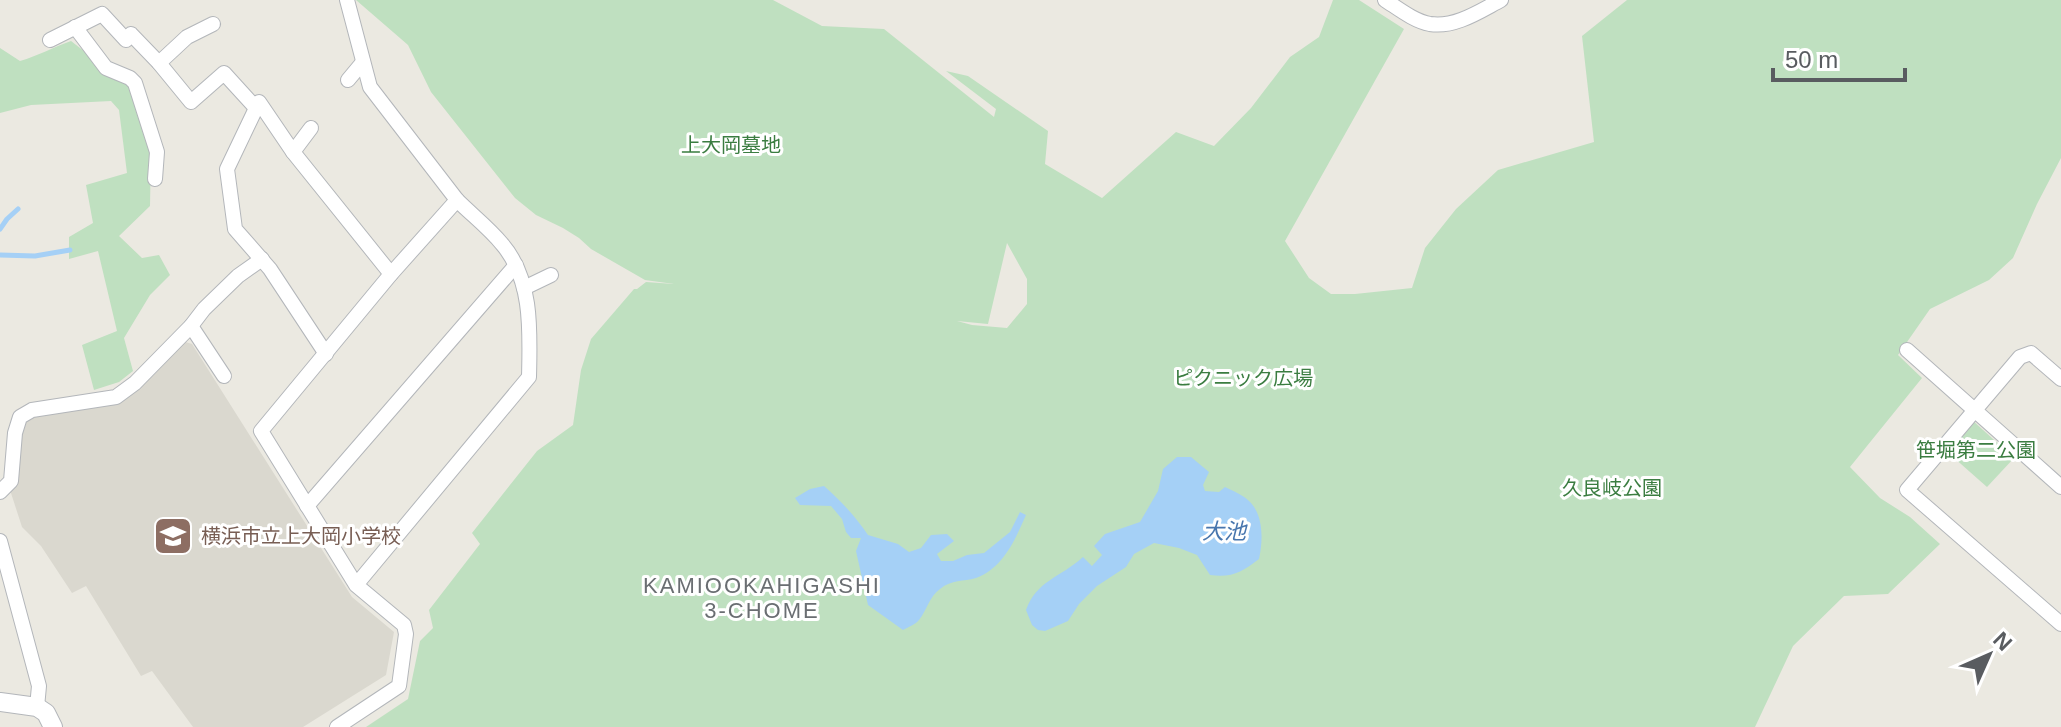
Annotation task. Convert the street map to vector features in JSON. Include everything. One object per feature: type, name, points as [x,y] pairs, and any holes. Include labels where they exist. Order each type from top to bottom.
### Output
[{"type":"street","points":[[347,0],[370,87],[457,200],[502,244],[516,265],[528,304],[529,377],[356,585]]},
{"type":"street","points":[[1385,0],[1412,17],[1431,24],[1470,17],[1501,0]]},
{"type":"street","points":[[50,40],[102,14],[126,40],[131,34],[191,102],[224,73],[256,108]]},
{"type":"street","points":[[159,63],[187,37],[213,24]]},
{"type":"street","points":[[75,27],[106,68],[135,83],[157,152],[155,179]]},
{"type":"street","points":[[348,80],[363,62]]},
{"type":"street","points":[[326,354],[270,269],[235,229],[227,169],[259,102],[293,152],[391,274]]},
{"type":"street","points":[[293,152],[311,128]]},
{"type":"street","points":[[337,727],[399,686],[406,634],[404,625],[356,585],[261,431],[391,274],[457,200]]},
{"type":"street","points":[[0,492],[11,481],[15,433],[20,417],[32,410],[116,397],[135,383],[238,276],[262,259]]},
{"type":"street","points":[[307,506],[516,265]]},
{"type":"street","points":[[524,288],[551,275]]},
{"type":"street","points":[[191,326],[224,376]]},
{"type":"street","points":[[1907,350],[2061,487]]},
{"type":"street","points":[[2061,379],[2031,353],[2020,357],[1907,490],[2061,624]]},
{"type":"street","points":[[0,541],[39,686],[37,707]]},
{"type":"street","points":[[0,702],[37,707],[46,713],[53,727]]},
{"type":"shaded area","name":"横浜市立上大岡小学校","points":[[182,341],[192,344],[352,597],[394,632],[386,675],[303,727],[193,727],[152,671],[141,676],[86,586],[72,593],[41,546],[22,527],[10,490],[23,424],[30,417],[122,401]]},
{"type":"green space","name":"久良岐公園","points":[[356,0],[773,0],[822,26],[884,29],[994,117],[996,109],[946,71],[968,76],[1048,131],[1045,164],[1102,198],[1176,132],[1214,146],[1251,108],[1290,57],[1319,37],[1333,0],[1359,0],[1404,29],[1285,241],[1309,278],[1331,294],[1412,288],[1425,248],[1456,209],[1498,170],[1594,142],[1582,36],[1627,0],[2061,0],[2061,158],[2013,258],[1989,280],[1930,309],[1898,355],[1922,378],[1850,467],[1880,498],[1910,517],[1940,544],[1888,594],[1844,596],[1793,646],[1755,727],[366,727],[408,699],[420,641],[433,628],[429,610],[480,544],[472,533],[537,451],[573,425],[581,370],[591,339],[634,289],[646,282],[674,284],[645,280],[591,249],[563,228],[536,215],[515,198],[431,92],[408,45]],"holes":[[[1007,243],[1027,279],[1027,304],[1007,328],[957,321],[988,324]]]},
{"type":"green space","points":[[71,41],[130,87],[151,149],[150,206],[119,236],[142,258],[159,255],[170,275],[150,295],[124,338],[133,371],[119,382],[94,390],[82,345],[117,331],[98,251],[69,259],[69,237],[93,223],[86,185],[127,173],[119,110],[111,101],[31,105],[0,113],[0,48],[20,61]]},
{"type":"green space","name":"笹堀第二公園","points":[[1972,420],[2014,458],[1987,487],[1944,449]]},
{"type":"water","name":"大池","points":[[1177,457],[1191,457],[1209,472],[1203,485],[1205,491],[1219,492],[1225,487],[1244,497],[1254,507],[1261,528],[1259,559],[1236,573],[1210,575],[1197,555],[1154,543],[1134,554],[1126,567],[1097,586],[1068,621],[1045,631],[1038,630],[1032,625],[1026,610],[1036,592],[1083,557],[1092,566],[1102,555],[1094,546],[1105,534],[1140,522],[1158,491],[1163,469]]},
{"type":"water","points":[[824,486],[848,509],[868,535],[898,544],[909,552],[921,548],[931,535],[947,534],[954,541],[937,554],[941,561],[984,553],[1010,532],[1020,512],[1026,515],[1012,543],[994,567],[976,578],[944,586],[933,596],[917,622],[903,630],[868,605],[856,551],[861,538],[851,538],[842,519],[831,506],[800,505],[795,498],[810,489]]},
{"type":"waterway","points":[[0,229],[18,209]]},
{"type":"waterway","points":[[0,255],[35,256],[70,250]]},
{"type":"place","name":"横浜市立上大岡小学校","points":[[173,536]]},
{"type":"district","name":"KAMIOOKAHIGASHI 3-CHOME","points":[[762,598]]},
{"type":"park label","name":"上大岡墓地","points":[[731,145]]},
{"type":"park label","name":"ピクニック広場","points":[[1243,378]]}]
